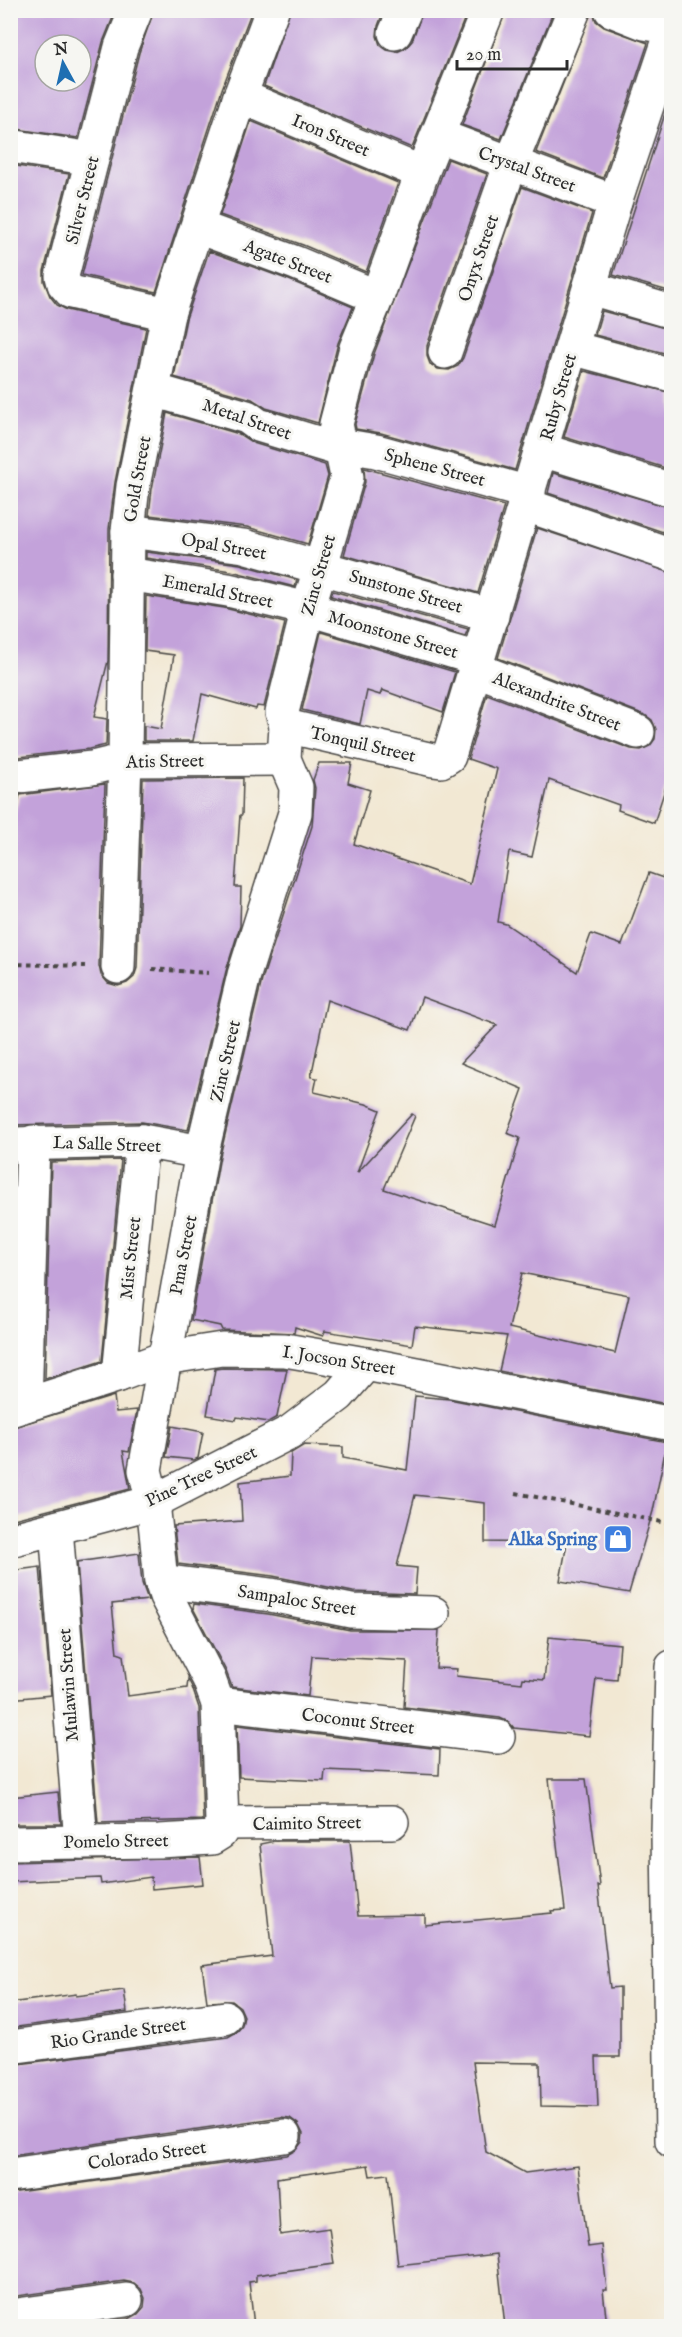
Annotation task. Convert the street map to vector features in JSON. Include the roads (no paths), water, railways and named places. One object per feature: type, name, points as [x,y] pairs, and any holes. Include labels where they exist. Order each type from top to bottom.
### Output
[{"type":"street","name":"Silver Street","points":[[136,10],[122,47],[62,276],[64,284],[71,292],[168,314]]},
{"type":"street","name":"Gold Street","points":[[118,968],[125,759],[128,531],[133,486],[168,314],[240,96],[272,10]]},
{"type":"street","name":"Zinc Street","points":[[202,1152],[244,975],[294,813],[296,787],[284,759],[286,726],[282,712],[308,609],[347,477],[336,424],[356,348],[422,174],[488,10]]},
{"type":"street","name":"Onyx Street","points":[[445,352],[511,163],[574,10]]},
{"type":"street","points":[[611,10],[644,23],[670,29]]},
{"type":"street","name":"Ruby Street","points":[[441,761],[449,756],[528,499],[615,202],[671,34],[670,29]]},
{"type":"street","name":"Iron Street","points":[[240,96],[422,174]]},
{"type":"street","name":"Crystal Street","points":[[439,136],[615,202]]},
{"type":"street","points":[[10,146],[92,159]]},
{"type":"street","name":"Agate Street","points":[[198,226],[377,297]]},
{"type":"street","points":[[590,288],[672,312]]},
{"type":"street","points":[[572,348],[672,375]]},
{"type":"street","name":"Metal Street","points":[[153,390],[247,417],[258,425],[320,444],[331,447],[340,446]]},
{"type":"street","name":"Sphene Street","points":[[340,446],[376,451],[528,499],[672,555]]},
{"type":"street","points":[[542,450],[672,490]]},
{"type":"street","name":"Opal Street","points":[[128,531],[244,546],[320,566]]},
{"type":"street","name":"Sunstone Street","points":[[320,566],[492,616]]},
{"type":"street","name":"Emerald Street","points":[[127,574],[228,590],[308,609]]},
{"type":"street","name":"Moonstone Street","points":[[308,609],[477,664]]},
{"type":"street","name":"Alexandrite Street","points":[[477,664],[638,732]]},
{"type":"street","name":"Tonquil Street","points":[[286,726],[441,761]]},
{"type":"street","name":"Atis Street","points":[[10,777],[92,768],[125,759],[284,759]]},
{"type":"street","name":"La Salle Street","points":[[22,1143],[142,1141],[202,1152]]},
{"type":"street","name":"Mist Street","points":[[119,1375],[142,1141]]},
{"type":"street","points":[[18,1407],[22,1143]]},
{"type":"street","name":"Pma Street","points":[[202,1152],[145,1470],[153,1502],[161,1581],[166,1596],[209,1679],[218,1704],[221,1828]]},
{"type":"street","name":"I. Jocson Street","points":[[18,1407],[164,1358],[222,1349],[285,1350],[672,1424]]},
{"type":"street","name":"Pine Tree Street","points":[[10,1540],[153,1502],[290,1432],[339,1395],[366,1364]]},
{"type":"street","name":"Mulawin Street","points":[[56,1528],[81,1842]]},
{"type":"street","name":"Sampaloc Street","points":[[161,1581],[271,1595],[351,1611],[433,1613]]},
{"type":"street","points":[[672,1667],[670,1832],[672,2141]]},
{"type":"street","name":"Coconut Street","points":[[218,1704],[498,1737]]},
{"type":"street","name":"Caimito Street","points":[[221,1828],[392,1822]]},
{"type":"street","name":"Pomelo Street","points":[[10,1843],[212,1838],[221,1828]]},
{"type":"street","name":"Rio Grande Street","points":[[10,2047],[225,2018]]},
{"type":"street","name":"Colorado Street","points":[[10,2175],[284,2136]]},
{"type":"street","points":[[10,2316],[126,2300]]},
{"type":"place","name":"Alka Spring","points":[[618,1539]]}]
